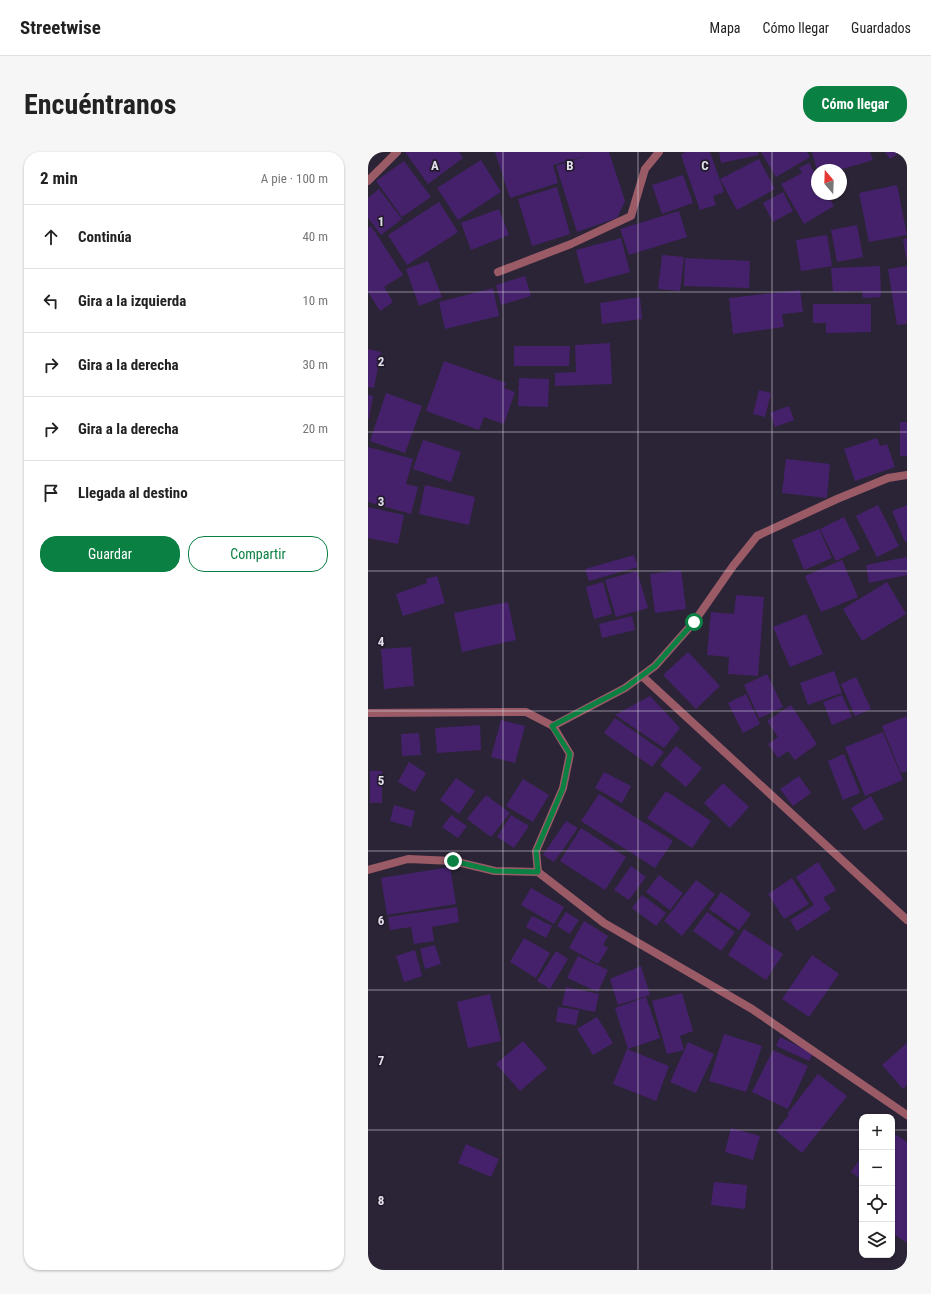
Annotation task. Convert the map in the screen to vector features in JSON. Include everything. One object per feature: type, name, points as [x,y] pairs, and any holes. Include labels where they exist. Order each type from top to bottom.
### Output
[{"type":"street","points":[[368,181],[396,152]]},
{"type":"street","points":[[498,272],[571,244],[631,216],[645,169],[659,152]]},
{"type":"street","points":[[552,726],[625,688],[655,666],[694,622],[733,566],[757,536],[837,498],[888,478],[907,475]]},
{"type":"street","points":[[642,676],[907,920]]},
{"type":"street","points":[[368,713],[526,712],[552,726],[570,754],[563,788],[536,851],[538,872]]},
{"type":"street","points":[[368,870],[408,859],[453,861],[495,871],[538,872],[604,923],[752,1009],[907,1115]]},
{"type":"building","points":[[405,152],[459,152],[463,158],[428,184]]},
{"type":"building","points":[[495,152],[609,152],[625,201],[617,218],[577,232],[556,166],[592,154],[553,165],[558,183],[510,198]]},
{"type":"building","points":[[685,152],[710,152],[724,192],[713,196],[716,205],[700,210],[681,155]]},
{"type":"building","points":[[719,152],[758,152],[759,155],[721,163]]},
{"type":"building","points":[[761,152],[807,152],[810,157],[776,177]]},
{"type":"building","points":[[812,152],[870,152],[873,160],[847,168],[847,164],[815,164]]},
{"type":"building","points":[[885,152],[900,152],[890,159]]},
{"type":"building","points":[[759,159],[775,189],[737,210],[720,179]]},
{"type":"building","points":[[481,160],[501,192],[458,220],[437,188]]},
{"type":"building","points":[[404,161],[431,197],[402,217],[376,181]]},
{"type":"building","points":[[809,163],[811,166],[811,200],[830,200],[834,206],[804,224],[781,184],[802,173],[799,168]]},
{"type":"building","points":[[683,175],[693,203],[662,214],[652,185]]},
{"type":"building","points":[[897,185],[907,235],[869,242],[859,193]]},
{"type":"building","points":[[557,187],[570,234],[532,246],[518,199]]},
{"type":"building","points":[[379,189],[402,219],[381,235],[368,218],[368,198]]},
{"type":"building","points":[[783,192],[793,211],[773,222],[763,203]]},
{"type":"building","points":[[439,202],[458,232],[407,265],[388,235]]},
{"type":"building","points":[[499,209],[509,235],[471,250],[461,223]]},
{"type":"building","points":[[679,211],[687,237],[629,255],[620,229]]},
{"type":"building","points":[[857,225],[863,257],[837,262],[831,230]]},
{"type":"building","points":[[371,226],[403,275],[384,287],[393,302],[380,311],[368,292],[368,228]]},
{"type":"building","points":[[827,235],[832,266],[801,271],[796,240]]},
{"type":"building","points":[[621,238],[630,272],[585,284],[576,250]]},
{"type":"building","points":[[907,238],[907,259],[906,259],[903,239]]},
{"type":"building","points":[[662,255],[684,257],[680,291],[658,289]]},
{"type":"building","points":[[685,258],[750,261],[749,288],[684,286]]},
{"type":"building","points":[[428,261],[442,297],[419,306],[406,269]]},
{"type":"building","points":[[880,266],[881,297],[863,298],[862,291],[833,292],[831,268]]},
{"type":"building","points":[[907,266],[907,324],[897,325],[888,269]]},
{"type":"building","points":[[525,276],[531,296],[501,305],[496,285]]},
{"type":"building","points":[[493,288],[499,316],[445,329],[439,302]]},
{"type":"building","points":[[800,290],[803,312],[782,314],[784,327],[733,334],[729,298]]},
{"type":"building","points":[[640,297],[642,319],[602,324],[600,303]]},
{"type":"building","points":[[813,304],[871,304],[871,332],[826,333],[826,323],[813,323]]},
{"type":"building","points":[[610,343],[612,384],[555,386],[555,373],[576,372],[575,345]]},
{"type":"building","points":[[514,346],[570,346],[569,366],[514,366]]},
{"type":"building","points":[[368,349],[381,352],[374,388],[368,387]]},
{"type":"building","points":[[444,361],[506,383],[504,388],[515,392],[504,424],[484,417],[479,430],[426,411]]},
{"type":"building","points":[[519,378],[549,379],[548,407],[518,406]]},
{"type":"building","points":[[759,390],[771,393],[765,417],[753,414]]},
{"type":"building","points":[[386,393],[422,406],[405,453],[370,441]]},
{"type":"building","points":[[368,395],[373,396],[369,419],[368,419]]},
{"type":"building","points":[[789,406],[794,420],[775,427],[770,413]]},
{"type":"building","points":[[900,422],[907,422],[907,456],[900,456]]},
{"type":"building","points":[[877,438],[880,446],[887,444],[895,467],[855,481],[844,449]]},
{"type":"building","points":[[423,440],[461,452],[451,482],[413,469]]},
{"type":"building","points":[[368,447],[413,459],[406,484],[418,487],[411,514],[368,502]]},
{"type":"building","points":[[786,459],[830,464],[827,498],[782,493]]},
{"type":"building","points":[[425,485],[475,497],[469,525],[419,514]]},
{"type":"building","points":[[878,505],[899,546],[877,557],[856,516]]},
{"type":"building","points":[[907,505],[907,541],[905,542],[892,511]]},
{"type":"building","points":[[368,507],[404,515],[398,544],[368,538]]},
{"type":"building","points":[[844,517],[860,549],[836,561],[820,529]]},
{"type":"building","points":[[819,529],[832,558],[804,570],[792,540]]},
{"type":"building","points":[[634,555],[638,567],[589,581],[585,569]]},
{"type":"building","points":[[907,557],[907,575],[869,583],[866,565]]},
{"type":"building","points":[[842,560],[858,597],[821,612],[805,576]]},
{"type":"building","points":[[681,570],[686,609],[655,613],[650,574]]},
{"type":"building","points":[[637,571],[648,608],[616,617],[605,580]]},
{"type":"building","points":[[437,576],[445,603],[403,616],[396,594],[427,583],[426,579]]},
{"type":"building","points":[[603,582],[612,614],[594,619],[586,587]]},
{"type":"building","points":[[887,582],[906,614],[862,641],[843,609]]},
{"type":"building","points":[[736,595],[764,597],[758,676],[728,674],[729,657],[707,655],[711,612],[734,614]]},
{"type":"building","points":[[508,602],[516,640],[462,652],[454,613]]},
{"type":"building","points":[[806,614],[823,654],[790,667],[773,627]]},
{"type":"building","points":[[632,616],[635,630],[602,638],[599,624]]},
{"type":"building","points":[[411,647],[414,686],[384,689],[381,649]]},
{"type":"building","points":[[688,652],[720,686],[696,709],[663,675]]},
{"type":"building","points":[[834,671],[842,693],[808,705],[800,683]]},
{"type":"building","points":[[767,674],[783,707],[759,718],[744,685]]},
{"type":"building","points":[[856,677],[871,709],[855,716],[841,684]]},
{"type":"building","points":[[746,694],[760,724],[743,733],[728,703]]},
{"type":"building","points":[[842,695],[852,717],[832,725],[823,702]]},
{"type":"building","points":[[650,696],[680,728],[664,748],[615,715]]},
{"type":"building","points":[[791,705],[817,744],[795,760],[788,751],[778,758],[768,744],[778,737],[767,721]]},
{"type":"building","points":[[907,716],[907,771],[901,773],[882,726]]},
{"type":"building","points":[[615,718],[664,752],[652,767],[604,733]]},
{"type":"building","points":[[501,720],[525,726],[515,763],[491,757]]},
{"type":"building","points":[[480,725],[481,750],[437,753],[435,728]]},
{"type":"building","points":[[883,732],[903,780],[865,796],[845,747]]},
{"type":"building","points":[[419,733],[421,755],[402,756],[401,734]]},
{"type":"building","points":[[676,746],[702,768],[686,787],[660,765]]},
{"type":"building","points":[[844,754],[860,793],[843,800],[828,761]]},
{"type":"building","points":[[409,762],[426,773],[415,792],[398,782]]},
{"type":"building","points":[[370,771],[382,771],[382,803],[370,803]]},
{"type":"building","points":[[604,772],[631,786],[622,803],[595,788]]},
{"type":"building","points":[[799,776],[811,793],[793,806],[780,789]]},
{"type":"building","points":[[456,778],[475,791],[459,814],[440,800]]},
{"type":"building","points":[[523,779],[549,795],[533,822],[506,806]]},
{"type":"building","points":[[723,783],[749,807],[730,828],[704,803]]},
{"type":"building","points":[[666,791],[711,821],[692,848],[647,818]]},
{"type":"building","points":[[599,794],[673,841],[655,868],[581,821]]},
{"type":"building","points":[[486,795],[510,813],[491,837],[467,819]]},
{"type":"building","points":[[871,796],[884,819],[864,830],[851,808]]},
{"type":"building","points":[[394,805],[415,811],[411,827],[390,821]]},
{"type":"building","points":[[451,815],[467,826],[458,838],[442,827]]},
{"type":"building","points":[[511,815],[529,826],[514,848],[497,837]]},
{"type":"building","points":[[566,821],[578,828],[554,862],[543,855]]},
{"type":"building","points":[[581,828],[626,857],[605,890],[560,861]]},
{"type":"building","points":[[818,862],[836,890],[823,898],[831,909],[797,931],[790,920],[814,905],[796,877]]},
{"type":"building","points":[[631,866],[646,877],[629,900],[614,890]]},
{"type":"building","points":[[450,867],[456,904],[387,915],[381,878]]},
{"type":"building","points":[[659,875],[683,893],[670,910],[646,892]]},
{"type":"building","points":[[792,878],[809,904],[784,919],[768,894]]},
{"type":"building","points":[[696,880],[715,894],[682,936],[664,921]]},
{"type":"building","points":[[531,888],[564,907],[554,924],[521,905]]},
{"type":"building","points":[[721,892],[751,914],[739,930],[709,909]]},
{"type":"building","points":[[642,895],[666,913],[656,926],[632,908]]},
{"type":"building","points":[[457,907],[459,922],[432,927],[434,941],[414,944],[411,927],[390,930],[388,917]]},
{"type":"building","points":[[566,912],[579,920],[570,934],[557,926]]},
{"type":"building","points":[[707,912],[735,932],[721,951],[693,931]]},
{"type":"building","points":[[532,916],[552,926],[546,938],[526,927]]},
{"type":"building","points":[[584,921],[608,936],[603,945],[608,948],[598,964],[569,948]]},
{"type":"building","points":[[744,929],[783,954],[766,980],[728,955]]},
{"type":"building","points":[[524,938],[550,953],[536,978],[510,962]]},
{"type":"building","points":[[435,945],[441,964],[425,969],[420,949]]},
{"type":"building","points":[[415,950],[422,976],[404,982],[396,956]]},
{"type":"building","points":[[556,951],[568,959],[550,989],[537,981]]},
{"type":"building","points":[[812,955],[839,974],[809,1017],[782,999]]},
{"type":"building","points":[[578,956],[608,970],[598,992],[567,978]]},
{"type":"building","points":[[641,966],[650,995],[618,1005],[610,979]]},
{"type":"building","points":[[566,987],[599,994],[595,1012],[562,1005]]},
{"type":"building","points":[[682,993],[693,1031],[680,1036],[684,1050],[667,1054],[652,1001]]},
{"type":"building","points":[[490,994],[501,1041],[468,1048],[457,1002]]},
{"type":"building","points":[[646,997],[660,1038],[628,1049],[615,1008]]},
{"type":"building","points":[[558,1007],[579,1010],[576,1025],[556,1022]]},
{"type":"building","points":[[597,1017],[613,1043],[593,1055],[577,1029]]},
{"type":"building","points":[[724,1034],[762,1046],[746,1092],[709,1081]]},
{"type":"building","points":[[780,1037],[813,1053],[809,1061],[776,1046]]},
{"type":"building","points":[[523,1041],[547,1068],[520,1091],[496,1064]]},
{"type":"building","points":[[688,1042],[714,1054],[696,1093],[670,1082]]},
{"type":"building","points":[[907,1043],[907,1085],[903,1089],[882,1065]]},
{"type":"building","points":[[627,1049],[669,1066],[656,1101],[613,1084]]},
{"type":"building","points":[[773,1050],[808,1066],[788,1109],[752,1092]]},
{"type":"building","points":[[818,1074],[847,1096],[802,1153],[776,1131],[789,1115],[787,1114]]},
{"type":"building","points":[[731,1128],[760,1136],[753,1160],[725,1152]]},
{"type":"building","points":[[895,1134],[907,1142],[907,1243],[895,1235]]},
{"type":"building","points":[[466,1144],[499,1159],[491,1177],[458,1163]]},
{"type":"building","points":[[859,1160],[859,1178],[851,1172]]},
{"type":"building","points":[[714,1182],[747,1185],[745,1209],[711,1205]]},
{"type":"route","points":[[453,861],[495,871],[538,872],[536,851],[563,788],[570,754],[552,726],[625,688],[655,666],[694,622]]}]
